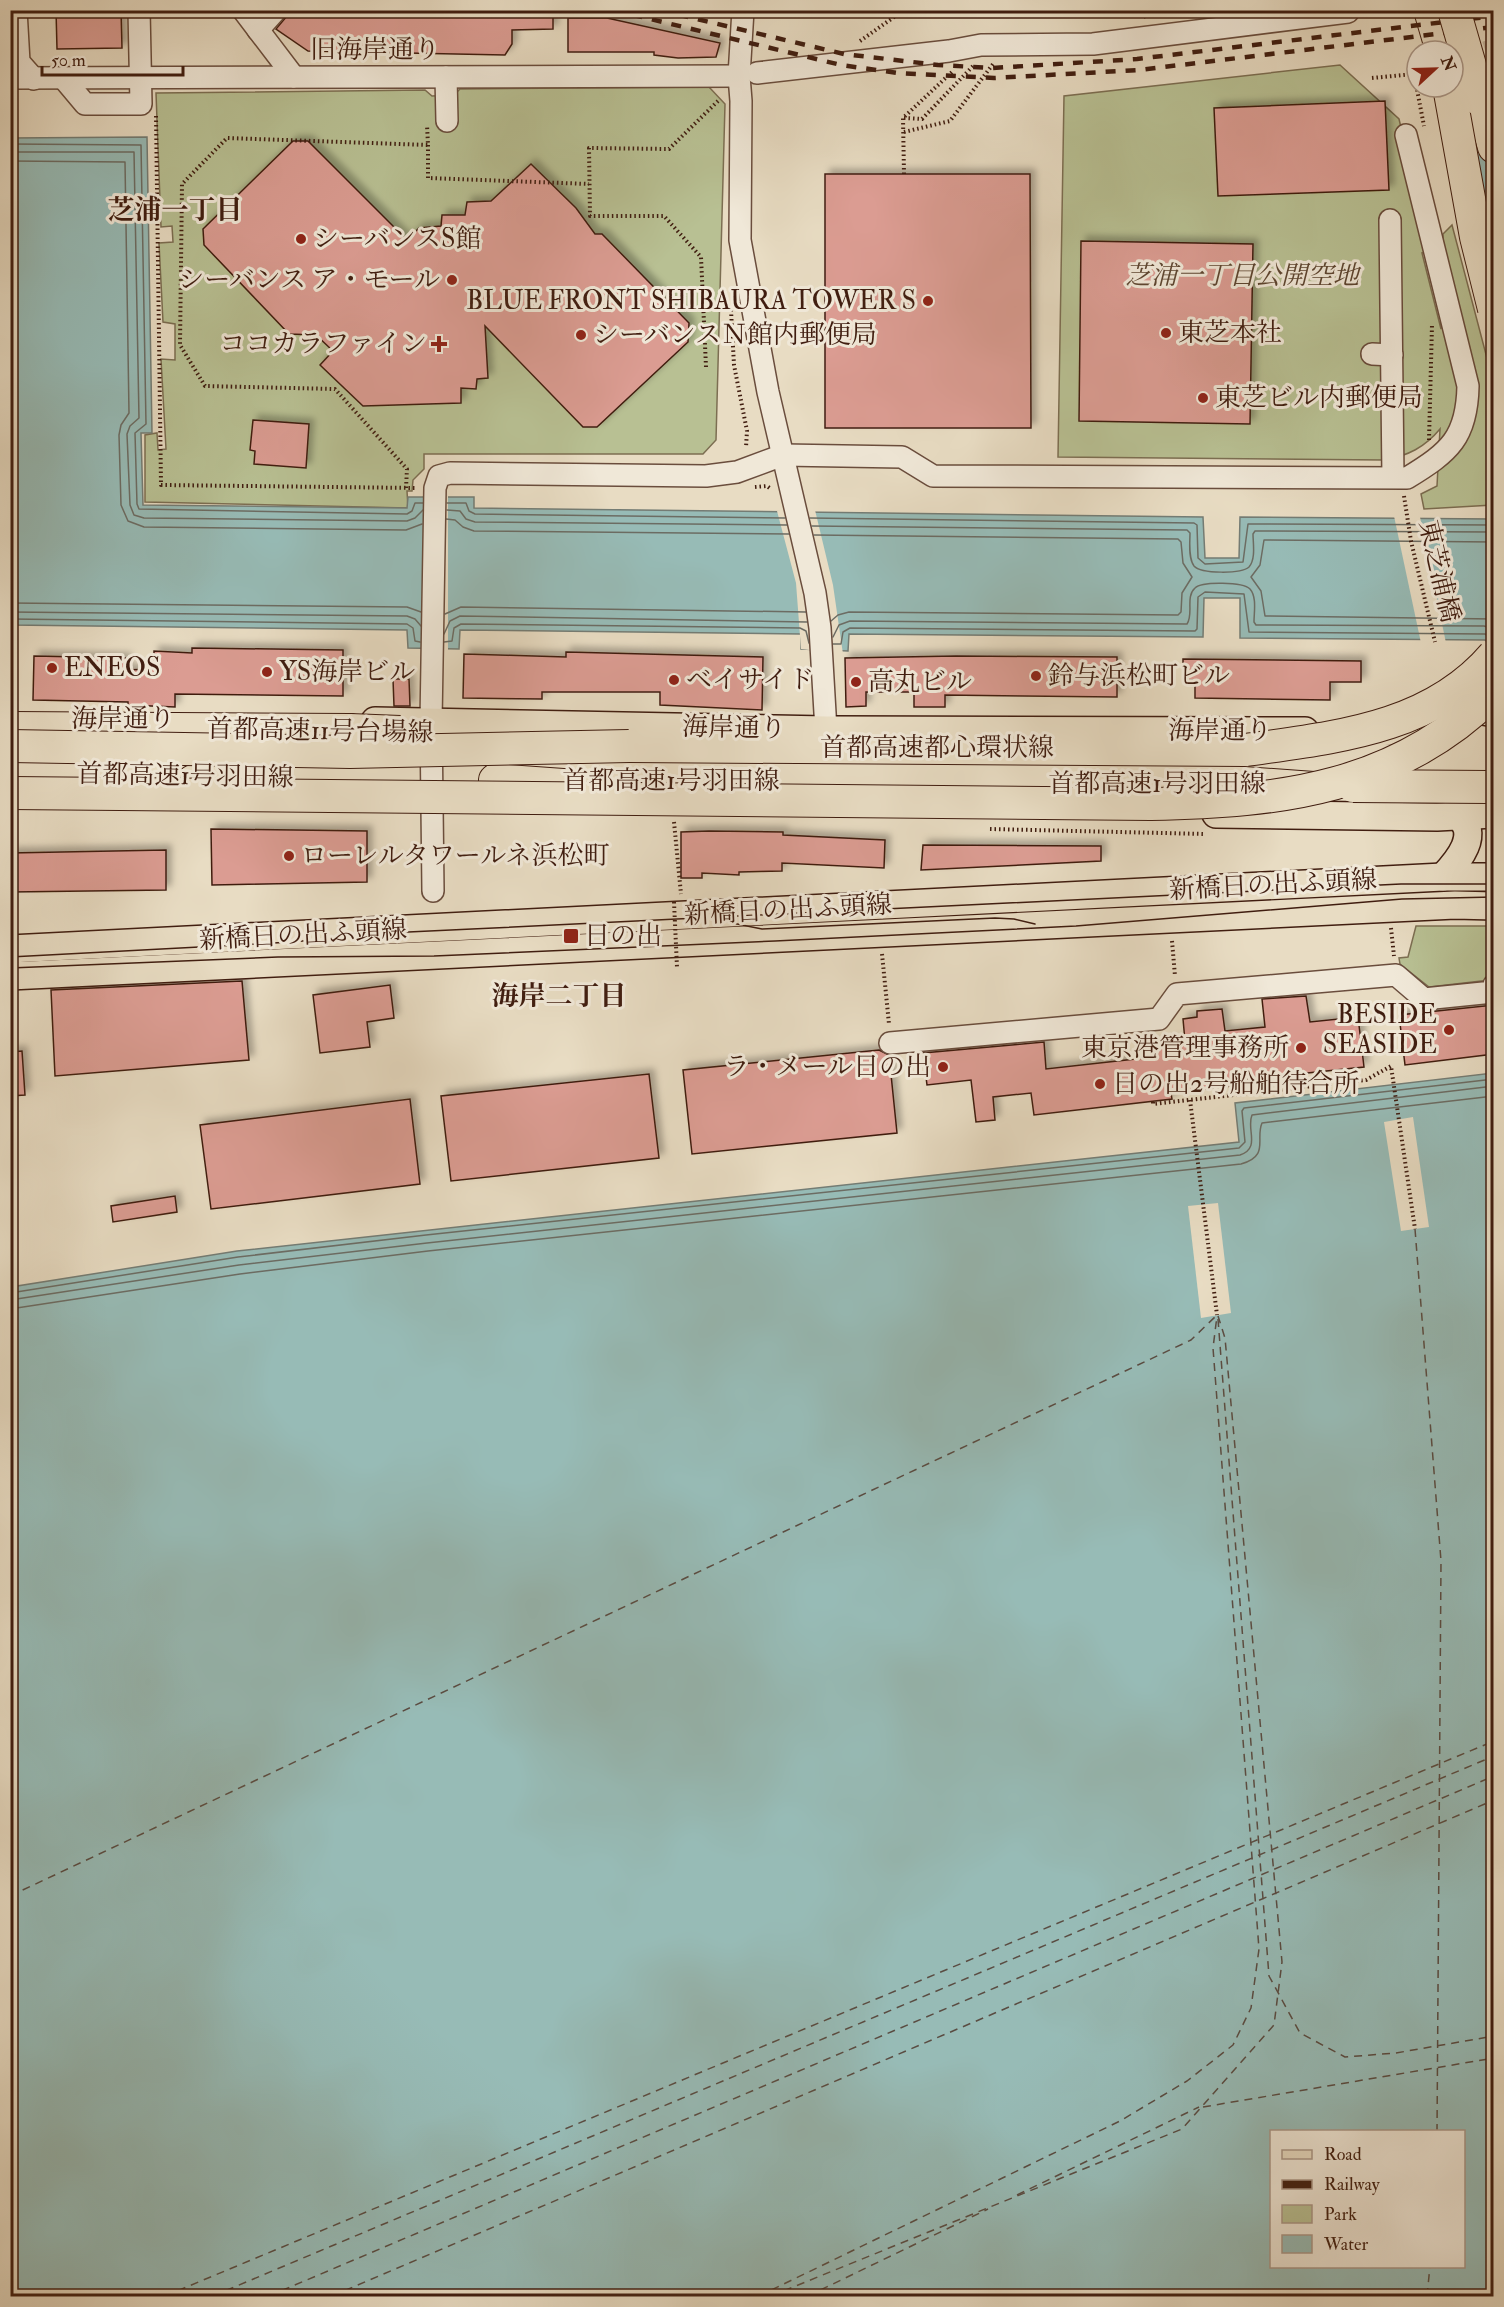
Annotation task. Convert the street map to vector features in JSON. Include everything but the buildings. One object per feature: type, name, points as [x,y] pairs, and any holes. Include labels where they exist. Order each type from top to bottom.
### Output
[{"type":"highway","points":[[1430,10],[1438,39]]},
{"type":"highway","points":[[1454,10],[1494,147]]},
{"type":"highway","points":[[1452,99],[1476,237],[1494,309]]},
{"type":"highway","points":[[1454,99],[1494,228]]},
{"type":"highway","points":[[1480,100],[1494,134]]},
{"type":"highway","name":"首都高速都心環状線","points":[[1246,750],[1353,733],[1404,718],[1453,693],[1494,655]]},
{"type":"highway","name":"首都高速1号羽田線","points":[[780,801],[1151,804],[1247,801],[1284,796],[1350,780],[1410,754],[1467,717],[1494,692]]},
{"type":"highway","name":"首都高速11号台場線","points":[[10,728],[350,730],[628,746]]},
{"type":"highway","name":"首都高速1号羽田線","points":[[10,746],[350,752],[628,746]]},
{"type":"highway","name":"首都高速都心環状線","points":[[628,746],[1246,750],[1412,762],[1494,762]]},
{"type":"highway","name":"首都高速1号羽田線","points":[[10,774],[1494,787]]},
{"type":"highway","points":[[10,791],[273,778]]},
{"type":"highway","points":[[495,780],[780,801]]},
{"type":"highway","points":[[10,791],[780,801]]},
{"type":"main road","name":"海岸通り","points":[[10,718],[431,721],[826,730],[1435,731],[1494,742]]},
{"type":"main road","points":[[10,798],[1494,814]]},
{"type":"main road","points":[[1443,877],[1457,862],[1468,840],[1468,828],[1464,820],[1457,815]]},
{"type":"main road","name":"新橋日の出ふ頭線","points":[[10,950],[1443,877],[1494,877]]},
{"type":"main road","name":"新橋日の出ふ頭線","points":[[10,976],[1443,906],[1494,906]]},
{"type":"street","points":[[16,10],[19,62],[25,73],[34,79]]},
{"type":"street","points":[[139,10],[140,77]]},
{"type":"street","points":[[243,10],[294,77]]},
{"type":"street","points":[[258,30],[276,10]]},
{"type":"street","points":[[743,10],[748,75],[740,240],[749,296],[815,592],[822,653],[826,730]]},
{"type":"street","name":"旧海岸通り","points":[[10,78],[748,75],[994,45],[1093,44],[1348,12]]},
{"type":"street","points":[[437,122],[446,76]]},
{"type":"street","points":[[434,891],[431,491],[439,476],[450,473],[706,476],[737,472],[783,455],[902,457],[933,476],[1407,478],[1443,452],[1462,432],[1468,412],[1468,386],[1416,133]]},
{"type":"street","points":[[1390,220],[1382,355],[1393,477]]},
{"type":"street","points":[[890,1043],[1159,1019],[1177,994],[1396,975],[1424,999],[1493,992],[1494,986]]},
{"type":"path","points":[[825,65],[904,10]]},
{"type":"path","points":[[903,118],[922,119],[994,45]]},
{"type":"path","points":[[903,118],[994,45]]},
{"type":"path","points":[[904,132],[950,121],[994,45]]},
{"type":"path","points":[[1372,78],[1414,74],[1416,133]]},
{"type":"path","points":[[712,95],[719,100],[724,110]]},
{"type":"path","points":[[706,366],[701,257],[664,216],[590,216],[589,148],[669,149],[719,100]]},
{"type":"path","points":[[156,104],[161,485],[406,488],[431,491]]},
{"type":"path","points":[[903,118],[904,174]]},
{"type":"path","points":[[437,122],[428,145],[428,178],[590,184]]},
{"type":"path","points":[[406,488],[407,469],[335,389],[205,386],[180,345],[182,184],[227,138],[428,145]]},
{"type":"path","points":[[731,307],[734,365],[748,440],[745,448]]},
{"type":"path","points":[[1429,448],[1436,442]]},
{"type":"path","name":"東芝浦橋","points":[[1405,509],[1435,642]]},
{"type":"path","points":[[681,894],[674,822],[686,822]]},
{"type":"path","points":[[984,829],[1210,834]]},
{"type":"path","points":[[675,902],[677,967]]},
{"type":"path","points":[[1390,916],[1396,975]]},
{"type":"path","points":[[1171,930],[1177,994]]},
{"type":"path","points":[[882,950],[890,1043]]},
{"type":"path","points":[[1492,1055],[1493,1067]]},
{"type":"path","points":[[1153,1102],[1154,1104],[1366,1080],[1391,1066],[1415,1229]]},
{"type":"path","points":[[1190,1100],[1217,1315]]},
{"type":"green space","name":"芝浦一丁目公開空地","points":[[1340,65],[1399,119],[1430,252],[1422,253],[1441,329],[1443,234],[1452,225],[1493,381],[1493,505],[1424,509],[1421,494],[1437,486],[1440,429],[1415,450],[1384,460],[1058,457],[1064,96]]},
{"type":"green space","points":[[709,87],[725,104],[716,440],[703,454],[424,454],[424,469],[413,480],[412,491],[407,491],[408,508],[145,502],[145,435],[157,433],[158,450],[166,449],[161,359],[175,360],[175,324],[163,322],[159,243],[173,242],[172,226],[161,227],[156,93],[425,90],[432,96],[454,95],[460,89]]},
{"type":"green space","points":[[1416,926],[1493,926],[1490,980],[1429,987],[1400,964],[1399,958],[1408,957]]},
{"type":"water","points":[[147,137],[152,433],[141,433],[143,505],[407,508],[408,497],[474,497],[474,508],[1203,517],[1205,558],[1239,558],[1240,517],[1493,519],[1493,649],[1485,640],[1240,638],[1240,598],[1204,598],[1203,637],[849,634],[848,651],[801,649],[801,634],[460,630],[459,649],[408,648],[407,630],[11,625],[10,138]]},
{"type":"water","points":[[1493,1073],[1493,2296],[11,2296],[11,1287],[237,1251],[1239,1142],[1235,1103]]},
{"type":"pier","points":[[424,494],[448,494],[448,651],[421,651]]},
{"type":"pier","points":[[815,510],[833,585],[843,654],[801,649],[796,583],[777,511]]},
{"type":"pier","points":[[1394,516],[1420,517],[1446,643],[1421,643]]},
{"type":"pier","points":[[1413,1117],[1429,1227],[1401,1231],[1384,1122]]},
{"type":"pier","points":[[1494,1132],[1493,1187],[1487,1133]]},
{"type":"pier","points":[[1218,1203],[1231,1313],[1201,1318],[1188,1206]]},
{"type":"waterway","points":[[1462,99],[1494,215]]},
{"type":"ferry route","points":[[1415,1229],[1441,1561],[1437,2130]]},
{"type":"ferry route","points":[[10,1896],[1191,1340],[1217,1315]]},
{"type":"ferry route","points":[[759,2296],[1120,2121],[1187,2081],[1233,2045],[1251,2008],[1259,1949],[1213,1348],[1217,1316]]},
{"type":"ferry route","points":[[771,2296],[1182,2129],[1274,2025],[1282,1962],[1225,1338],[1218,1316]]},
{"type":"ferry route","points":[[1218,1319],[1269,1976],[1300,2033],[1345,2057],[1396,2053],[1494,2036]]},
{"type":"ferry route","points":[[165,2296],[1494,1741]]},
{"type":"ferry route","points":[[213,2296],[1494,1756]]},
{"type":"ferry route","points":[[269,2296],[1494,1776]]},
{"type":"ferry route","points":[[332,2296],[1494,1800]]},
{"type":"ferry route","points":[[1203,2107],[1494,2058]]},
{"type":"ferry route","points":[[1017,2195],[1199,2107]]},
{"type":"ferry route","points":[[808,2296],[988,2209]]},
{"type":"ferry route","points":[[1427,2296],[1430,2268]]},
{"type":"tunnel","points":[[1465,58],[1494,49]]},
{"type":"tram line","points":[[10,957],[292,942],[387,933],[1401,884],[1494,884]]},
{"type":"tram line","points":[[10,968],[278,957],[434,956],[775,941],[1076,926],[1402,899],[1494,897]]},
{"type":"tram line","points":[[722,921],[762,929],[995,918],[1014,919],[1035,924]]},
{"type":"railway","points":[[613,10],[841,65],[898,73],[994,78],[1139,70],[1494,27]]},
{"type":"railway","points":[[659,10],[844,54],[938,65],[993,68],[1137,59],[1494,16]]},
{"type":"place","name":"シーバンスS館","points":[[301,239]]},
{"type":"place","name":"シーバンス ア・モール","points":[[452,280]]},
{"type":"place","name":"BLUE FRONT SHIBAURA TOWER S","points":[[928,301]]},
{"type":"place","name":"東芝本社","points":[[1166,333]]},
{"type":"place","name":"シーバンスＮ館内郵便局","points":[[581,335]]},
{"type":"place","name":"ココカラファイン","points":[[439,344]]},
{"type":"place","name":"東芝ビル内郵便局","points":[[1203,398]]},
{"type":"place","name":"ENEOS","points":[[52,668]]},
{"type":"place","name":"YS海岸ビル","points":[[267,672]]},
{"type":"place","name":"鈴与浜松町ビル","points":[[1036,676]]},
{"type":"place","name":"ベイサイド","points":[[674,680]]},
{"type":"place","name":"高丸ビル","points":[[856,682]]},
{"type":"place","name":"ローレルタワールネ浜松町","points":[[289,856]]},
{"type":"place","name":"日の出","points":[[571,936]]},
{"type":"place","name":"BESIDE SEASIDE","points":[[1449,1030]]},
{"type":"place","name":"東京港管理事務所","points":[[1301,1048]]},
{"type":"place","name":"ラ・メール日の出","points":[[943,1067]]},
{"type":"place","name":"日の出2号船舶待合所","points":[[1100,1084]]},
{"type":"district","name":"芝浦一丁目","points":[[175,210]]},
{"type":"district","name":"海岸二丁目","points":[[559,996]]}]
